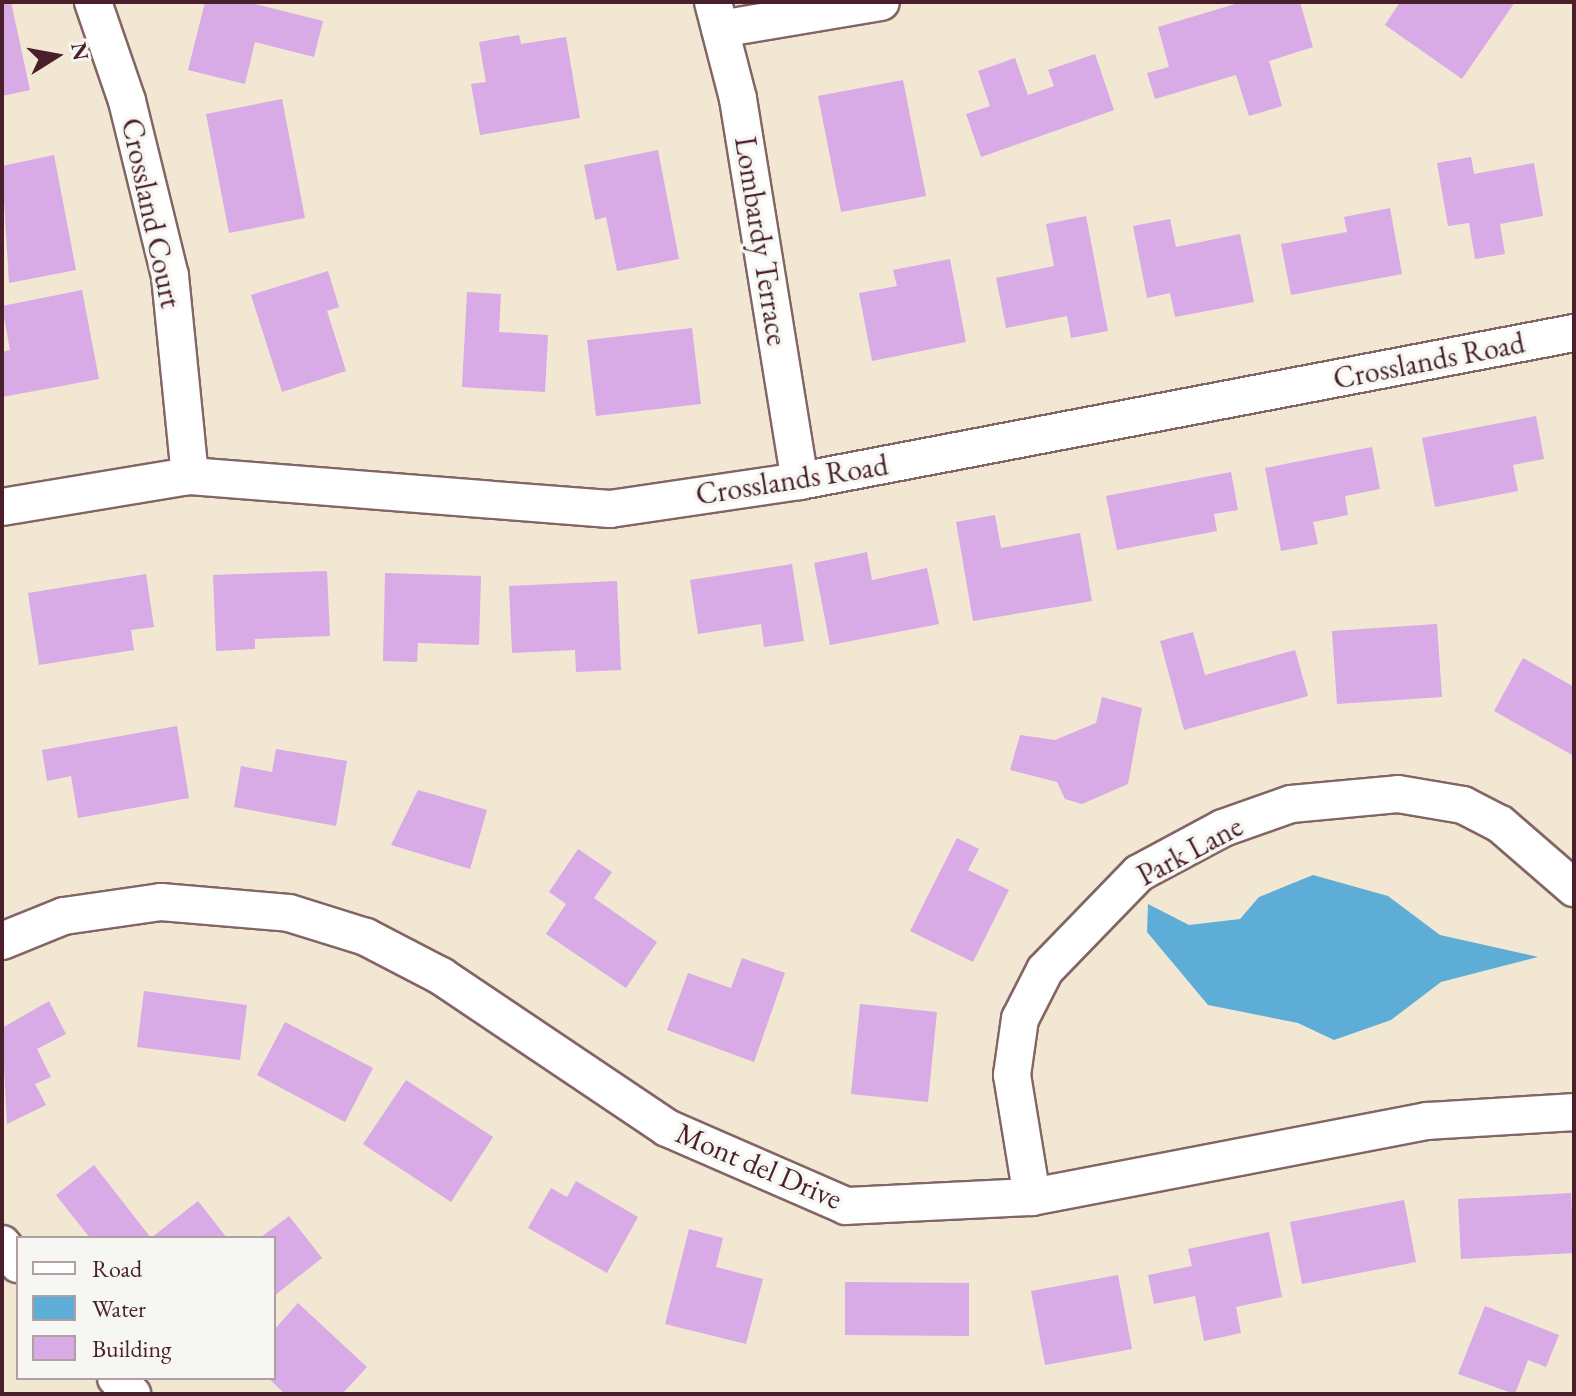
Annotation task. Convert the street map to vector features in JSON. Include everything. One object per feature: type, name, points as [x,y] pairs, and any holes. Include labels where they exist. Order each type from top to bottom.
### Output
[{"type":"street","name":"Crossland Court","points":[[93,2],[127,101],[170,276],[190,476]]},
{"type":"street","points":[[717,16],[881,2]]},
{"type":"street","name":"Lombardy Terrace","points":[[717,16],[800,481]]},
{"type":"street","name":"Crosslands Road","points":[[2,507],[190,476],[610,509],[800,481],[1574,333]]},
{"type":"street","name":"Park Lane","points":[[1032,1197],[1012,1075],[1020,1019],[1045,970],[1139,873],[1223,828],[1291,804],[1398,794],[1463,805],[1500,824],[1574,888]]},
{"type":"street","name":"Mont del Drive","points":[[2,941],[64,916],[161,902],[289,913],[366,937],[441,976],[667,1128],[846,1206],[1032,1197],[1427,1121],[1574,1112]]},
{"type":"street","points":[[2,1244],[16,1262]]},
{"type":"water","points":[[1313,875],[1388,896],[1440,935],[1538,957],[1441,982],[1391,1020],[1334,1040],[1298,1023],[1208,1005],[1147,932],[1148,904],[1189,925],[1240,919],[1259,897]]},
{"type":"building","points":[[2,2],[11,2],[30,90],[2,96]]},
{"type":"building","points":[[205,2],[247,2],[323,21],[314,57],[255,42],[245,84],[188,70]]},
{"type":"building","points":[[1242,2],[1300,2],[1313,47],[1269,61],[1282,106],[1249,116],[1236,75],[1155,99],[1147,73],[1169,67],[1158,27]]},
{"type":"building","points":[[1400,2],[1515,2],[1462,79],[1385,25]]},
{"type":"building","points":[[519,35],[521,44],[566,37],[580,118],[480,135],[471,84],[486,82],[479,42]]},
{"type":"building","points":[[1095,54],[1114,110],[981,157],[966,114],[990,106],[978,71],[1015,58],[1028,95],[1054,86],[1048,70]]},
{"type":"building","points":[[903,80],[926,196],[841,212],[818,96]]},
{"type":"building","points":[[282,99],[305,218],[229,233],[206,114]]},
{"type":"building","points":[[658,150],[679,259],[617,271],[606,217],[595,220],[584,165]]},
{"type":"building","points":[[54,155],[76,270],[9,283],[2,166]]},
{"type":"building","points":[[1471,157],[1474,174],[1534,163],[1543,216],[1500,224],[1505,254],[1475,259],[1469,223],[1448,226],[1437,163]]},
{"type":"building","points":[[1390,208],[1402,274],[1291,295],[1281,244],[1347,232],[1344,217]]},
{"type":"building","points":[[1086,216],[1108,331],[1071,338],[1067,316],[1006,328],[996,278],[1054,266],[1046,224]]},
{"type":"building","points":[[1170,219],[1176,247],[1240,234],[1254,302],[1175,317],[1170,293],[1147,298],[1133,226]]},
{"type":"building","points":[[950,259],[966,342],[872,361],[859,293],[897,286],[893,270]]},
{"type":"building","points":[[328,271],[339,307],[327,311],[346,371],[282,392],[251,295]]},
{"type":"building","points":[[82,290],[99,379],[2,397],[2,352],[10,350],[2,306]]},
{"type":"building","points":[[467,292],[501,294],[499,332],[548,335],[545,392],[462,387]]},
{"type":"building","points":[[692,328],[701,404],[596,416],[587,340]]},
{"type":"building","points":[[1536,416],[1544,459],[1513,465],[1518,491],[1435,507],[1422,438]]},
{"type":"building","points":[[1372,447],[1380,489],[1345,496],[1348,515],[1313,522],[1318,544],[1281,551],[1265,468]]},
{"type":"building","points":[[1231,472],[1238,510],[1214,514],[1217,531],[1117,550],[1106,496]]},
{"type":"building","points":[[995,515],[1001,548],[1080,533],[1092,601],[973,621],[956,522]]},
{"type":"building","points":[[867,552],[872,580],[927,568],[939,624],[830,645],[814,563]]},
{"type":"building","points":[[792,564],[804,641],[764,647],[761,624],[698,634],[690,580]]},
{"type":"building","points":[[327,571],[330,636],[255,639],[255,649],[216,651],[213,575]]},
{"type":"building","points":[[385,573],[481,576],[479,645],[418,643],[417,662],[383,661]]},
{"type":"building","points":[[146,574],[154,627],[131,630],[134,650],[39,665],[28,593]]},
{"type":"building","points":[[617,581],[621,670],[576,672],[575,650],[512,653],[509,586]]},
{"type":"building","points":[[1437,624],[1442,697],[1337,704],[1332,631]]},
{"type":"building","points":[[1193,632],[1205,675],[1295,650],[1308,696],[1184,730],[1160,641]]},
{"type":"building","points":[[1523,658],[1574,687],[1574,756],[1494,711]]},
{"type":"building","points":[[1102,697],[1142,708],[1128,784],[1082,804],[1065,799],[1057,782],[1010,770],[1020,735],[1055,740],[1096,723]]},
{"type":"building","points":[[177,726],[189,798],[78,818],[71,776],[47,781],[42,750]]},
{"type":"building","points":[[276,749],[347,761],[336,826],[234,807],[241,766],[272,772]]},
{"type":"building","points":[[418,790],[487,810],[470,869],[391,845]]},
{"type":"building","points":[[957,838],[979,849],[968,870],[1009,890],[973,962],[910,931]]},
{"type":"building","points":[[578,849],[612,872],[594,898],[657,942],[626,988],[546,934],[566,904],[549,892]]},
{"type":"building","points":[[742,958],[785,973],[754,1062],[667,1030],[688,973],[731,988]]},
{"type":"building","points":[[144,991],[247,1005],[240,1060],[137,1047]]},
{"type":"building","points":[[49,1001],[66,1034],[37,1049],[51,1077],[35,1084],[46,1105],[7,1124],[2,1028]]},
{"type":"building","points":[[860,1004],[937,1012],[928,1102],[851,1094]]},
{"type":"building","points":[[285,1022],[373,1068],[345,1122],[257,1075]]},
{"type":"building","points":[[406,1080],[493,1137],[451,1202],[363,1144]]},
{"type":"building","points":[[94,1165],[149,1236],[88,1236],[56,1195]]},
{"type":"building","points":[[576,1181],[638,1217],[607,1273],[528,1228],[551,1188],[567,1197]]},
{"type":"building","points":[[1571,1193],[1574,1253],[1461,1259],[1458,1199]]},
{"type":"building","points":[[1404,1200],[1416,1262],[1302,1284],[1290,1222]]},
{"type":"building","points":[[198,1201],[225,1236],[154,1236]]},
{"type":"building","points":[[289,1216],[322,1258],[276,1294],[276,1236],[263,1236]]},
{"type":"building","points":[[689,1229],[723,1238],[716,1267],[763,1279],[746,1344],[665,1324]]},
{"type":"building","points":[[1269,1232],[1282,1297],[1236,1307],[1241,1333],[1204,1341],[1195,1296],[1154,1304],[1148,1275],[1192,1266],[1188,1249]]},
{"type":"building","points":[[1118,1275],[1132,1349],[1045,1365],[1031,1291]]},
{"type":"building","points":[[845,1282],[969,1283],[969,1336],[845,1335]]},
{"type":"building","points":[[298,1303],[367,1367],[342,1394],[285,1394],[270,1380],[276,1380],[276,1328]]},
{"type":"building","points":[[1485,1306],[1559,1335],[1546,1367],[1528,1360],[1515,1394],[1458,1374]]}]
